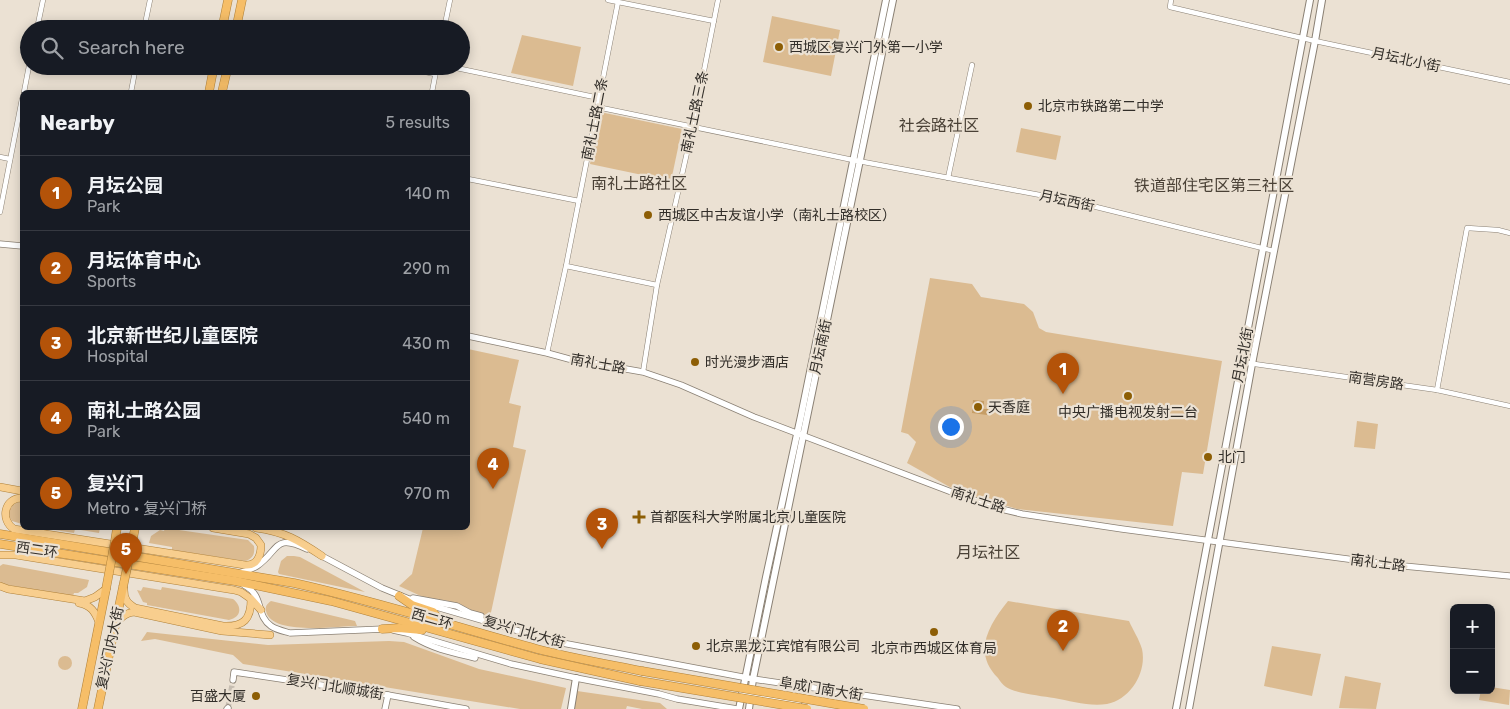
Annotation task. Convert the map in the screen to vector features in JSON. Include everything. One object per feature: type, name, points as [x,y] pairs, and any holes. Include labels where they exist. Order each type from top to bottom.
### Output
[{"type":"highway","points":[[224,20],[228,0]]},
{"type":"highway","points":[[238,20],[242,0]]},
{"type":"highway","points":[[209,90],[212,75]]},
{"type":"highway","points":[[222,90],[226,75]]},
{"type":"highway","name":"复兴门内大街","points":[[82,709],[116,530]]},
{"type":"highway","name":"复兴门内大街","points":[[98,709],[136,530]]},
{"type":"highway","name":"西二环","points":[[0,534],[236,577],[540,659],[640,681],[807,709]]},
{"type":"highway","name":"西二环","points":[[0,544],[236,577],[294,583],[333,591],[540,649],[642,671],[864,709]]},
{"type":"highway","points":[[399,596],[412,606],[433,612],[440,621]]},
{"type":"highway","points":[[382,629],[399,628],[440,632]]},
{"type":"main road","name":"月坛南街","points":[[856,161],[886,0]]},
{"type":"main road","name":"月坛南街","points":[[749,709],[750,695],[800,434],[856,161],[892,0]]},
{"type":"main road","name":"月坛北街","points":[[1176,709],[1310,0]]},
{"type":"main road","name":"月坛北街","points":[[1189,709],[1252,364],[1322,0]]},
{"type":"main road","name":"月坛南街","points":[[738,709],[800,434]]},
{"type":"main road","points":[[0,487],[20,491]]},
{"type":"main road","points":[[20,498],[16,498],[7,505],[3,520],[5,524],[20,530]]},
{"type":"main road","points":[[0,524],[3,529],[30,538]]},
{"type":"main road","points":[[20,530],[249,566],[264,560]]},
{"type":"main road","points":[[225,530],[249,534],[256,538],[261,545],[260,557],[251,565]]},
{"type":"main road","points":[[266,530],[297,540],[322,556]]},
{"type":"main road","points":[[0,554],[13,546]]},
{"type":"main road","points":[[0,554],[234,590],[241,592],[251,599],[261,610]]},
{"type":"main road","points":[[0,586],[8,589],[85,600],[95,597],[106,589]]},
{"type":"main road","points":[[123,587],[124,598],[134,608],[223,626],[243,622],[249,616],[251,599]]},
{"type":"main road","points":[[0,590],[84,604],[95,612],[99,622]]},
{"type":"main road","points":[[115,623],[122,616],[134,612],[222,630],[270,635]]},
{"type":"main road","points":[[571,709],[576,678]]},
{"type":"street","points":[[39,20],[43,0]]},
{"type":"street","points":[[146,20],[150,0]]},
{"type":"street","points":[[446,20],[450,0]]},
{"type":"street","points":[[608,0],[714,21]]},
{"type":"street","name":"南礼士路三条","points":[[643,372],[657,285],[693,126],[718,0]]},
{"type":"street","name":"月坛北小街","points":[[1171,0],[1170,7],[1315,41],[1510,82]]},
{"type":"street","name":"南礼士路二条","points":[[547,353],[618,2]]},
{"type":"street","points":[[948,178],[972,65]]},
{"type":"street","points":[[470,71],[599,98]]},
{"type":"street","points":[[24,90],[27,75]]},
{"type":"street","points":[[131,90],[134,75]]},
{"type":"street","points":[[432,90],[435,75]]},
{"type":"street","name":"月坛西街","points":[[598,107],[856,161],[1072,201],[1274,251]]},
{"type":"street","points":[[0,212],[20,109]]},
{"type":"street","points":[[0,157],[10,159]]},
{"type":"street","points":[[470,179],[579,202]]},
{"type":"street","points":[[1437,390],[1467,228],[1498,230],[1510,233]]},
{"type":"street","points":[[0,244],[20,246]]},
{"type":"street","points":[[566,266],[657,285]]},
{"type":"street","name":"南礼士路","points":[[470,336],[569,359],[643,372],[682,385],[754,417],[962,496],[1022,514],[1401,566],[1510,576]]},
{"type":"street","name":"南营房路","points":[[1242,362],[1437,390],[1510,406]]},
{"type":"street","points":[[290,633],[277,630],[266,622],[258,597],[236,577],[254,568],[275,547],[285,543],[293,543],[322,556],[399,596]]},
{"type":"street","name":"复兴门北大街","points":[[399,596],[457,606],[470,613],[492,619],[500,625],[557,642],[745,677]]},
{"type":"street","points":[[270,635],[382,629],[408,633],[421,642],[444,651],[677,699],[738,709]]},
{"type":"street","name":"复兴门北顺城街","points":[[233,680],[234,672],[388,695],[466,709]]},
{"type":"street","name":"阜成门南大街","points":[[745,677],[956,709]]},
{"type":"street","points":[[742,694],[798,706],[802,687]]},
{"type":"street","points":[[385,709],[388,695]]},
{"type":"shaded area","points":[[772,16],[840,30],[831,76],[763,62]]},
{"type":"shaded area","points":[[522,35],[581,47],[573,86],[511,73]]},
{"type":"shaded area","points":[[600,112],[682,129],[671,181],[590,164]]},
{"type":"shaded area","points":[[1021,128],[1061,136],[1056,160],[1016,152]]},
{"type":"shaded area","points":[[930,278],[972,284],[981,297],[1024,304],[1033,312],[1039,328],[1046,332],[1222,361],[1203,474],[1182,472],[1173,526],[1017,509],[955,490],[907,463],[916,442],[908,434],[901,432]]},
{"type":"shaded area","points":[[470,349],[519,360],[509,403],[521,406],[513,447],[526,450],[490,617],[445,600],[423,597],[399,586],[412,574],[423,530],[470,530]]},
{"type":"shaded area","points":[[973,400],[984,401],[984,409],[988,409],[987,415],[972,413]]},
{"type":"shaded area","points":[[1357,421],[1378,424],[1375,449],[1354,447]]},
{"type":"shaded area","points":[[20,502],[20,523],[12,521],[9,515],[11,507]]},
{"type":"shaded area","points":[[55,530],[75,530],[74,533]]},
{"type":"shaded area","points":[[81,530],[100,530],[99,533]]},
{"type":"shaded area","points":[[160,530],[179,530],[248,540],[254,546],[254,553],[246,561],[172,550],[172,547],[149,543],[151,536]]},
{"type":"shaded area","points":[[287,556],[300,557],[365,592],[279,574],[281,561]]},
{"type":"shaded area","points":[[3,564],[89,580],[87,587],[78,593],[74,593],[73,596],[2,584],[0,583],[0,566]]},
{"type":"shaded area","points":[[143,587],[161,590],[162,587],[233,599],[238,605],[239,611],[233,619],[229,620],[147,605],[147,603],[143,602],[137,590],[141,591]]},
{"type":"shaded area","points":[[271,601],[355,621],[357,626],[306,628],[280,624],[271,619],[266,611],[267,605]]},
{"type":"shaded area","points":[[1008,601],[1129,621],[1141,645],[1143,658],[1142,667],[1135,683],[1123,697],[1101,705],[1028,694],[1006,687],[990,668],[985,649],[990,629]]},
{"type":"shaded area","points":[[147,632],[268,645],[404,642],[479,669],[566,688],[561,709],[520,709],[243,664],[233,655],[155,639],[141,641]]},
{"type":"shaded area","points":[[1272,646],[1321,654],[1312,696],[1264,686]]},
{"type":"shaded area","points":[[65,656],[70,658],[72,663],[70,668],[65,670],[60,668],[58,663],[60,658]]},
{"type":"shaded area","points":[[1345,676],[1381,683],[1376,709],[1339,708]]},
{"type":"shaded area","points":[[1495,688],[1510,690],[1509,705],[1479,700],[1480,694],[1495,694]]},
{"type":"shaded area","points":[[577,691],[660,703],[667,709],[642,709],[627,706],[626,709],[574,709]]},
{"type":"tunnel","points":[[228,708],[233,680]]},
{"type":"place","name":"西城区复兴门外第一小学","points":[[779,47]]},
{"type":"place","name":"北京市铁路第二中学","points":[[1028,106]]},
{"type":"place","name":"西城区中古友谊小学（南礼士路校区）","points":[[648,215]]},
{"type":"place","name":"时光漫步酒店","points":[[695,362]]},
{"type":"place","name":"月坛公园","points":[[1063,394]]},
{"type":"place","name":"中央广播电视发射二台","points":[[1128,396]]},
{"type":"place","name":"天香庭","points":[[978,407]]},
{"type":"place","name":"北门","points":[[1208,457]]},
{"type":"place","name":"南礼士路公园","points":[[493,489]]},
{"type":"place","name":"首都医科大学附属北京儿童医院","points":[[639,517]]},
{"type":"place","name":"北京新世纪儿童医院","points":[[602,549]]},
{"type":"place","name":"复兴门","points":[[126,574]]},
{"type":"place","name":"北京市西城区体育局","points":[[934,632]]},
{"type":"place","name":"北京黑龙江宾馆有限公司","points":[[696,646]]},
{"type":"place","name":"月坛体育中心","points":[[1063,651]]},
{"type":"place","name":"百盛大厦","points":[[256,696]]},
{"type":"district","name":"社会路社区","points":[[939,125]]},
{"type":"district","name":"南礼士路社区","points":[[639,183]]},
{"type":"district","name":"铁道部住宅区第三社区","points":[[1214,185]]},
{"type":"district","name":"月坛社区","points":[[988,552]]}]
